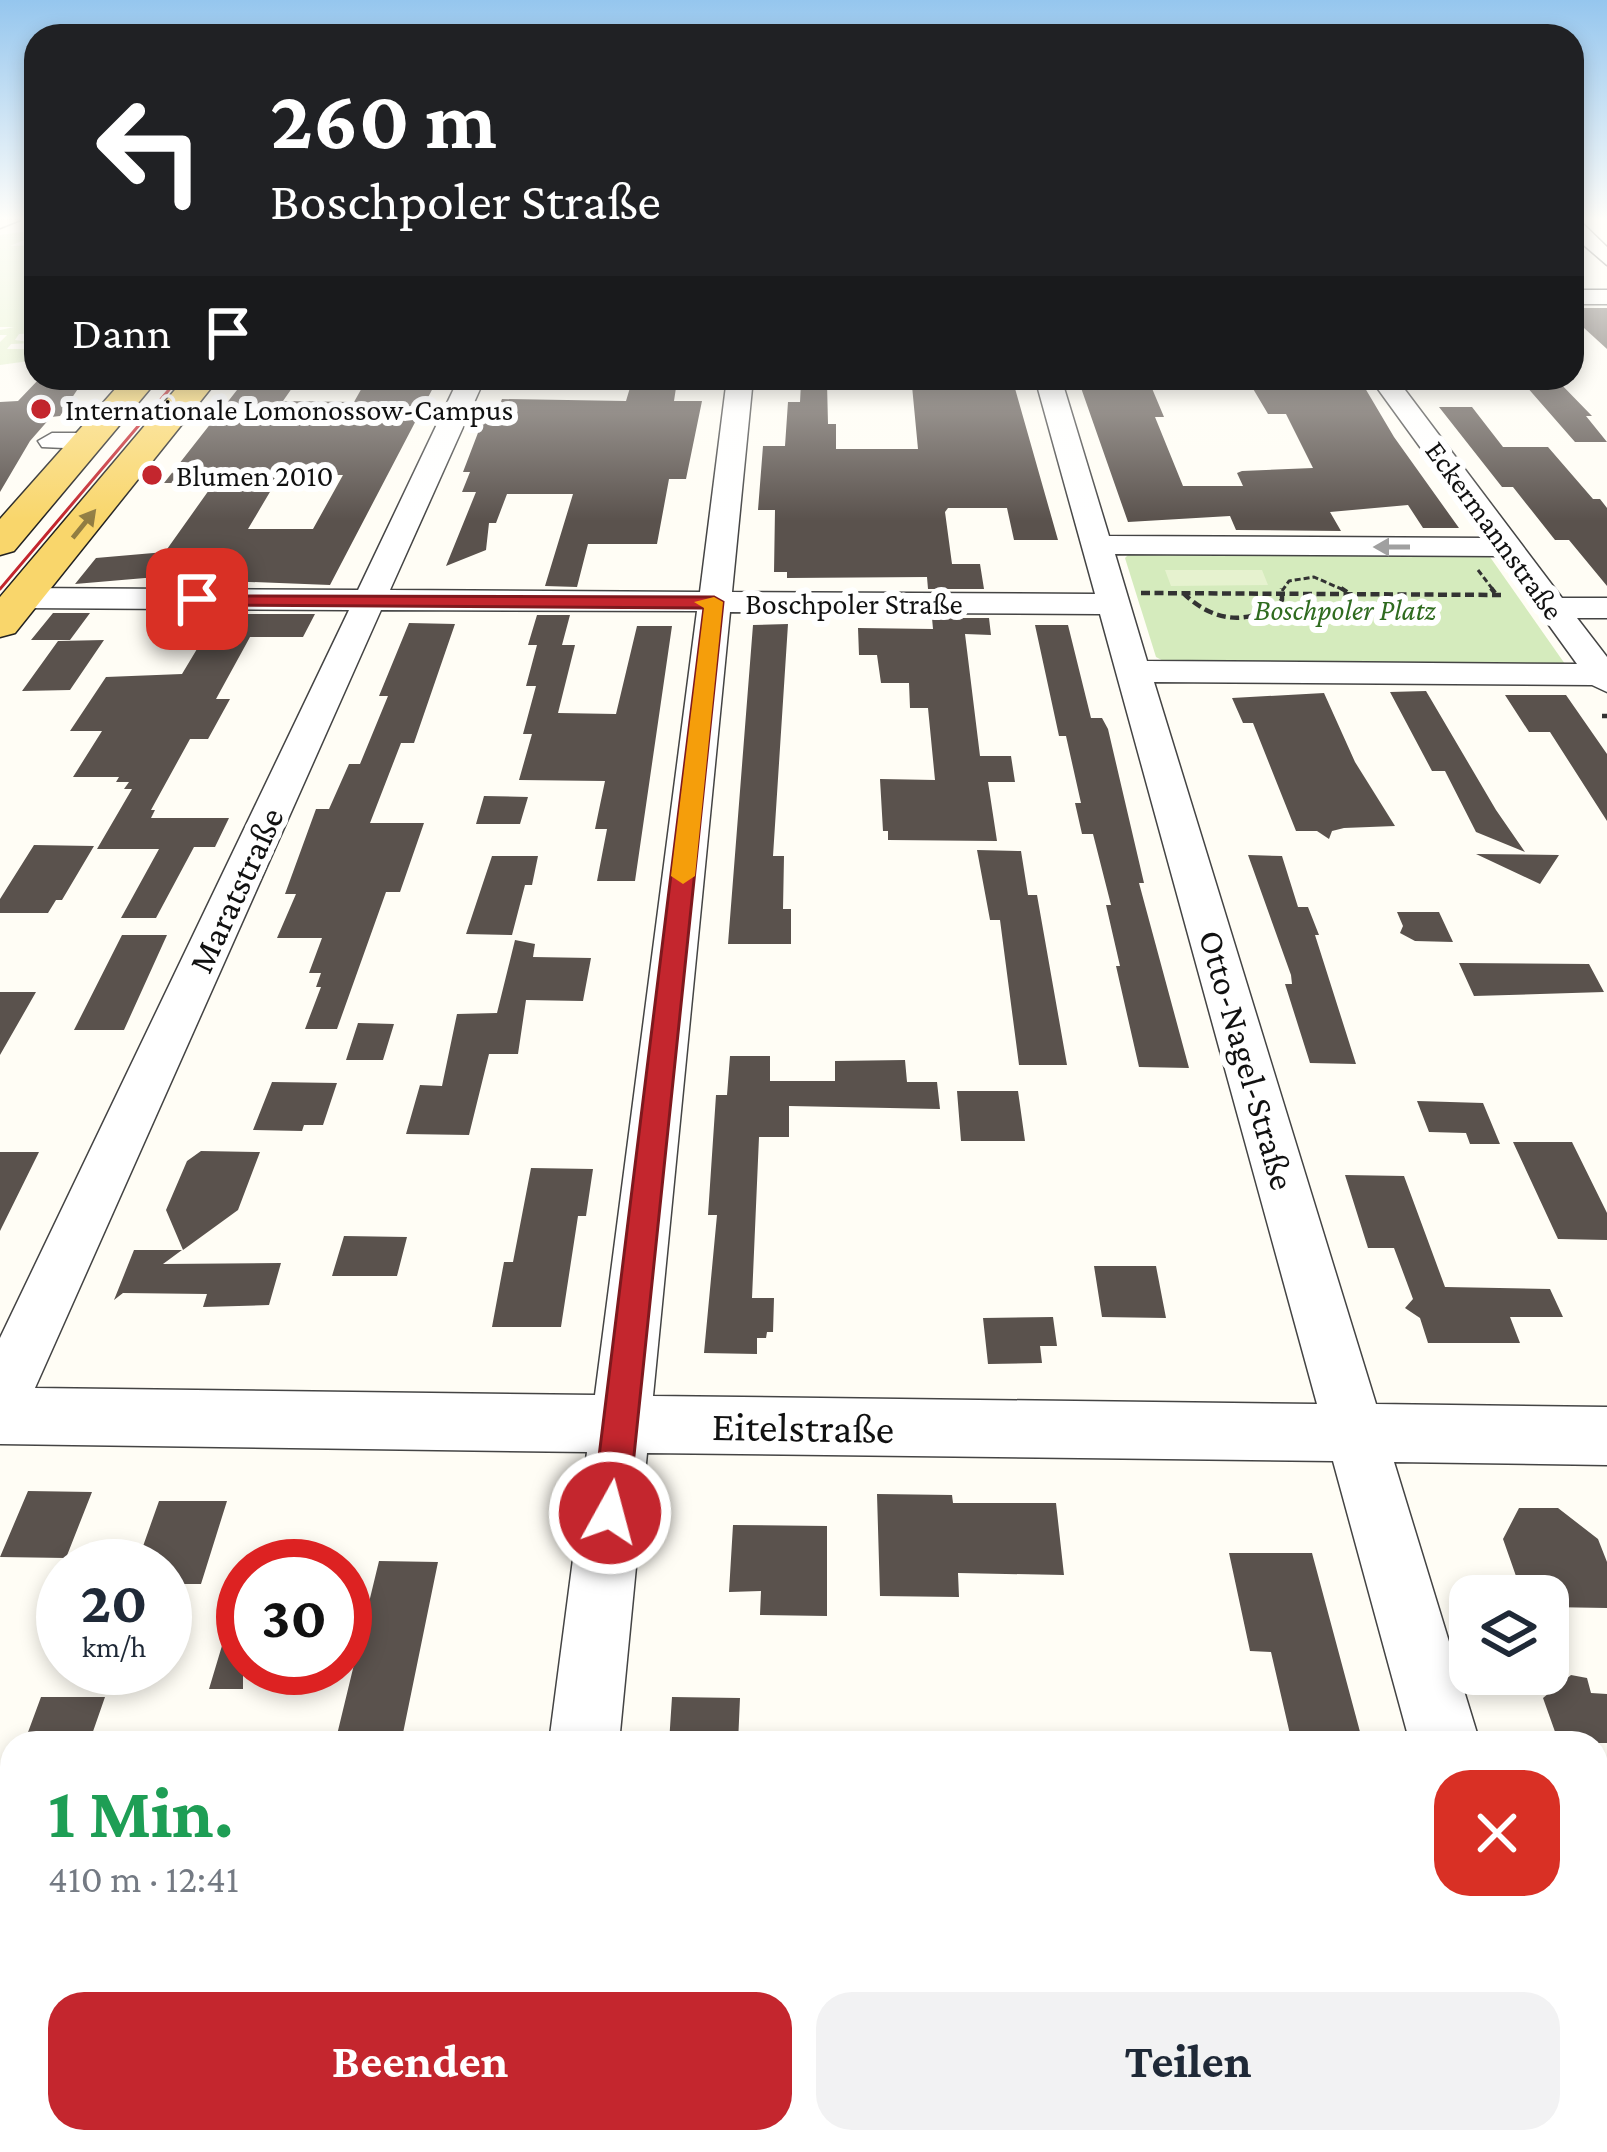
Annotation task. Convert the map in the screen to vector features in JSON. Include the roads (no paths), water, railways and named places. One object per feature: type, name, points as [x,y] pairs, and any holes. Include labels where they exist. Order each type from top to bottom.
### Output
[{"type":"main road","points":[[0,543],[70,441],[129,390]]},
{"type":"main road","points":[[7,607],[193,390]]},
{"type":"street","name":"Maratstraße","points":[[0,1401],[466,390]]},
{"type":"street","points":[[585,1731],[739,390]]},
{"type":"street","name":"Otto-Nagel-Straße","points":[[1051,390],[1096,545],[1117,596],[1133,671],[1442,1731]]},
{"type":"street","name":"Eckermannstraße","points":[[1392,390],[1549,602],[1605,697]]},
{"type":"street","points":[[1096,545],[1509,548]]},
{"type":"street","name":"Boschpoler Straße","points":[[7,607],[1117,596]]},
{"type":"street","points":[[1549,602],[1607,608]]},
{"type":"street","points":[[1133,671],[1605,697]]},
{"type":"street","name":"Eitelstraße","points":[[0,1416],[1607,1436]]},
{"type":"tram line","points":[[0,589],[169,390]]},
{"type":"place","name":"Internationale Lomonossow-Campus","points":[[41,409]]},
{"type":"place","name":"Blumen 2010","points":[[152,475]]},
{"type":"park label","name":"Boschpoler Platz","points":[[1345,609]]}]
